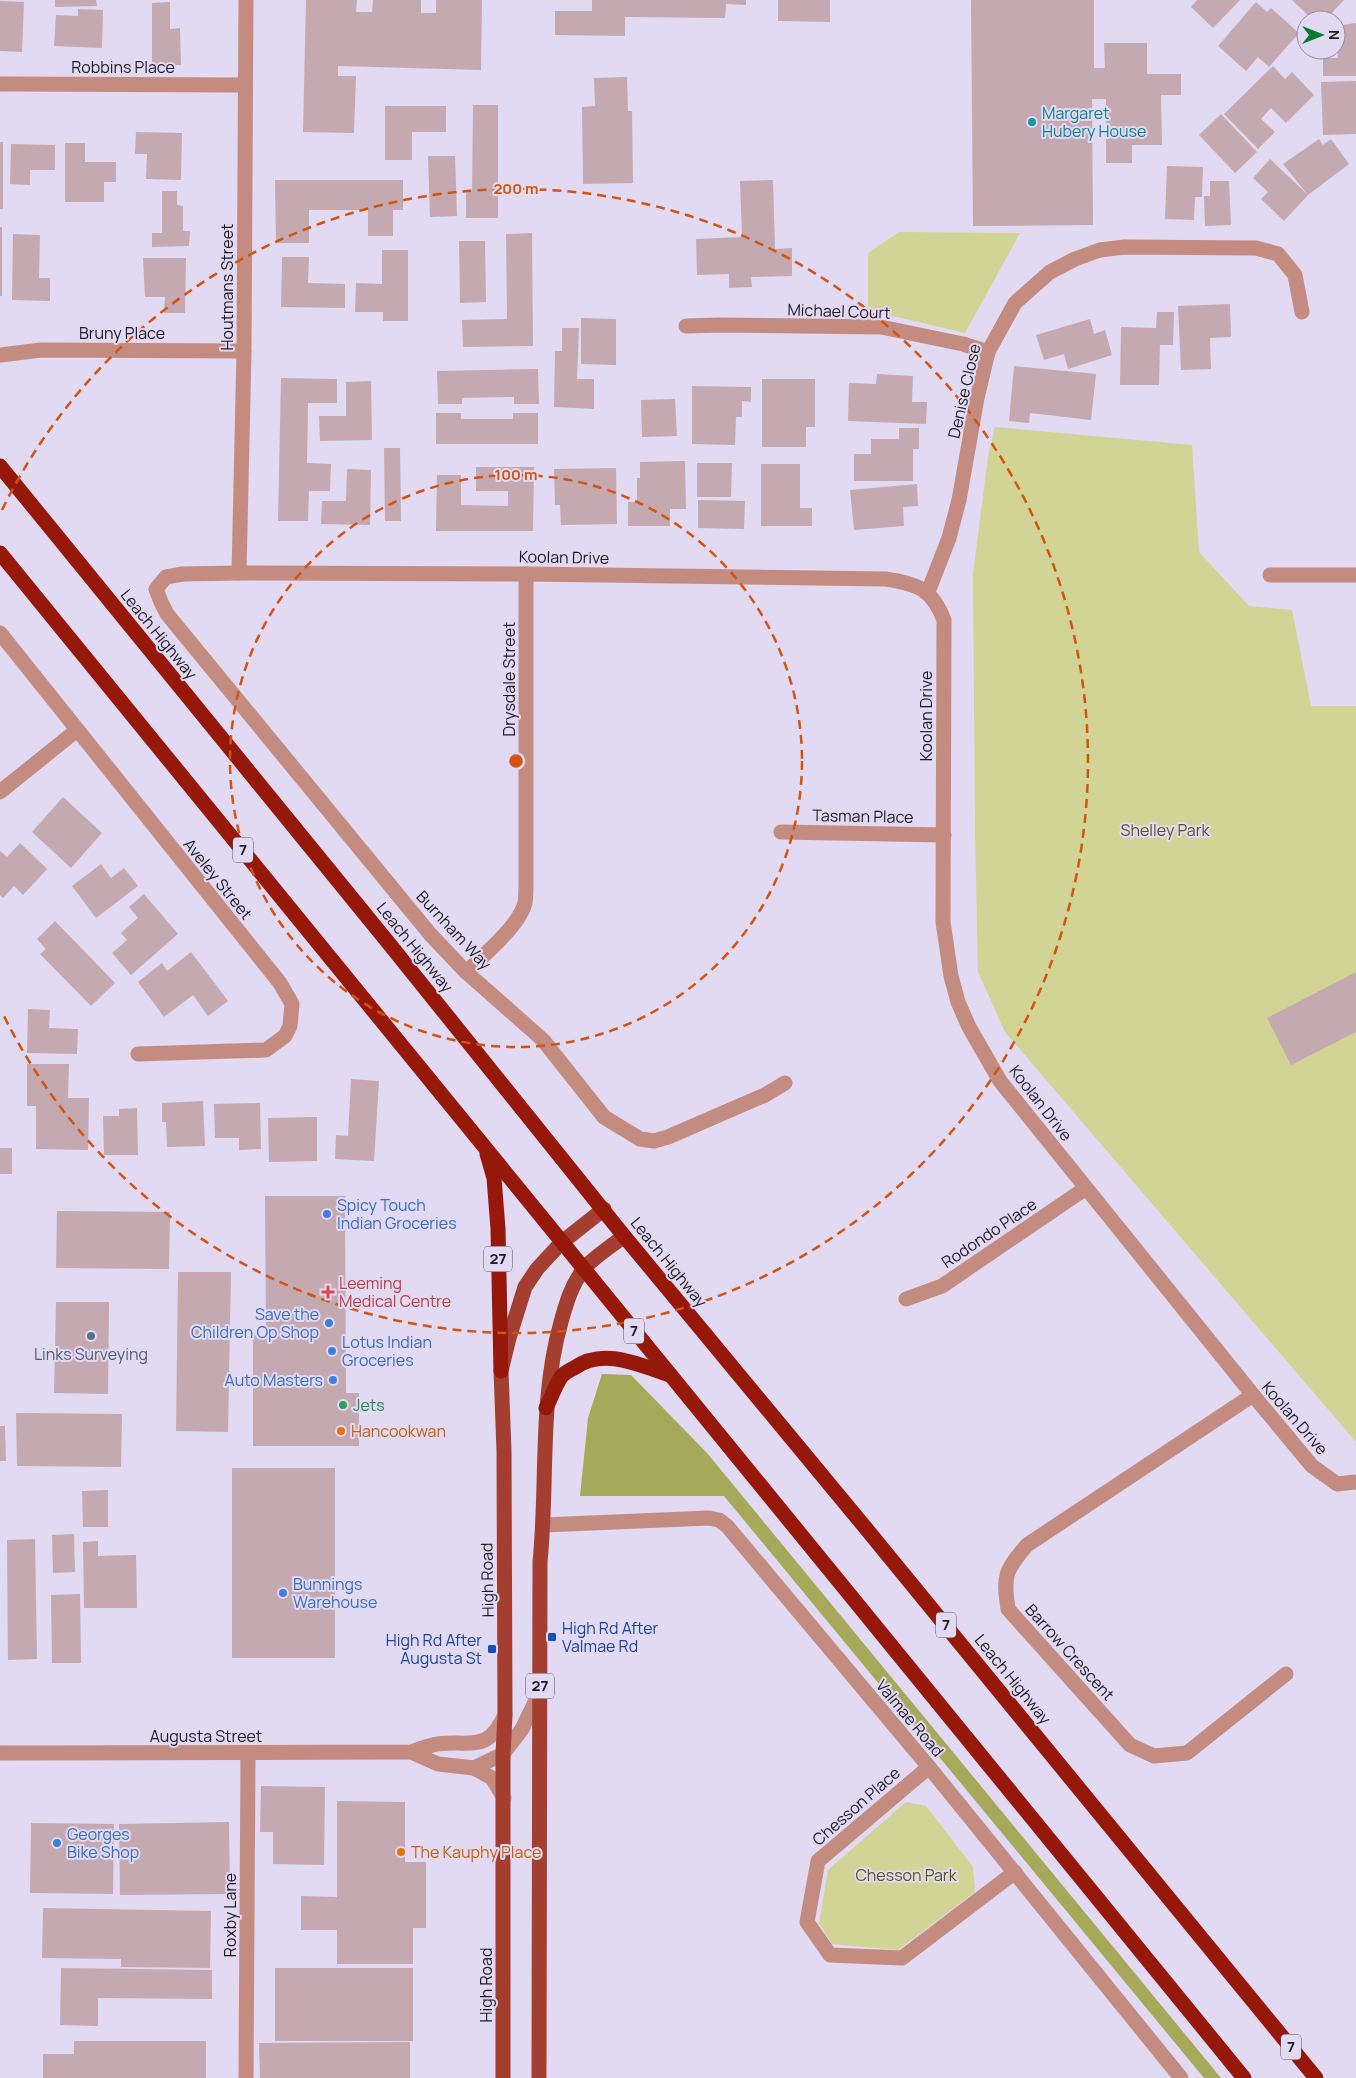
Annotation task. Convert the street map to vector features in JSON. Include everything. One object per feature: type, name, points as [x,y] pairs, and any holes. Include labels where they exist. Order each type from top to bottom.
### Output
[{"type":"highway","name":"Leach Highway","points":[[0,466],[624,1236],[871,1533],[1316,2078]]},
{"type":"highway","name":"7","points":[[0,553],[1244,2078]]},
{"type":"highway","name":"27","points":[[485,1148],[494,1178],[498,1229],[501,1371]]},
{"type":"highway","name":"27","points":[[546,1408],[562,1376],[581,1363],[595,1358],[609,1357],[626,1360],[670,1375]]},
{"type":"main road","name":"High Road","points":[[503,2078],[503,1754],[505,1715],[504,1459],[501,1371],[525,1287],[537,1268],[561,1243],[604,1209]]},
{"type":"main road","name":"27","points":[[539,2078],[540,1562],[544,1525],[546,1408],[555,1344],[568,1296],[584,1269],[624,1236]]},
{"type":"street","name":"Houtmans Street","points":[[239,573],[244,351],[246,0]]},
{"type":"street","name":"Robbins Place","points":[[0,84],[245,85]]},
{"type":"street","name":"Denise Close","points":[[928,592],[949,538],[959,500],[977,398],[988,352],[1015,303],[1050,272],[1100,250],[1124,247],[1256,248],[1278,254],[1295,276],[1302,312]]},
{"type":"street","name":"Michael Court","points":[[686,326],[881,327],[963,344],[988,352]]},
{"type":"street","name":"Bruny Place","points":[[0,354],[41,350],[244,351]]},
{"type":"street","name":"Koolan Drive","points":[[161,602],[156,589],[166,576],[239,573],[526,574],[886,579],[911,583],[928,592],[937,603],[944,620],[943,922],[958,1002],[969,1027],[1000,1081],[1253,1396],[1312,1466],[1337,1484],[1356,1482]]},
{"type":"street","name":"Drysdale Street","points":[[466,972],[500,939],[520,914],[525,903],[526,574]]},
{"type":"street","points":[[1270,575],[1356,575]]},
{"type":"street","name":"Burnham Way","points":[[161,602],[167,614],[430,934],[466,972],[542,1040],[604,1117],[640,1140],[654,1141],[668,1137],[765,1095],[785,1082]]},
{"type":"street","name":"Aveley Street","points":[[0,633],[280,983],[292,1004],[290,1026],[286,1036],[266,1050],[138,1054]]},
{"type":"street","points":[[0,792],[77,730]]},
{"type":"street","name":"Tasman Place","points":[[781,832],[944,836]]},
{"type":"street","name":"Rodondo Place","points":[[906,1298],[942,1286],[1086,1188]]},
{"type":"street","name":"Barrow Crescent","points":[[1253,1396],[1027,1545],[1014,1560],[1006,1574],[1005,1588],[1008,1609],[1130,1745],[1154,1756],[1187,1753],[1286,1674]]},
{"type":"street","name":"Valmae Road","points":[[544,1525],[709,1518],[719,1520],[733,1534],[929,1767],[1182,2078]]},
{"type":"street","points":[[474,1768],[503,1754],[522,1729],[540,1692]]},
{"type":"street","name":"Augusta Street","points":[[0,1754],[411,1752],[438,1744],[475,1743],[489,1739],[498,1730],[505,1715]]},
{"type":"street","name":"Augusta Street","points":[[411,1752],[438,1764],[474,1768]]},
{"type":"street","name":"Roxby Lane","points":[[246,2078],[248,1753]]},
{"type":"street","name":"Chesson Place","points":[[929,1767],[818,1862],[807,1922],[830,1955],[902,1958],[1015,1872]]},
{"type":"street","points":[[474,1768],[492,1778],[504,1798]]},
{"type":"green space","points":[[899,232],[1020,233],[965,333],[868,310],[868,253]]},
{"type":"green space","name":"Shelley Park","points":[[995,427],[1192,445],[1199,552],[1249,606],[1292,610],[1311,706],[1356,706],[1356,1442],[1005,1032],[978,972],[973,574],[988,457]]},
{"type":"green space","points":[[602,1374],[631,1375],[707,1453],[1221,2078],[1204,2078],[724,1496],[580,1496],[588,1418]]},
{"type":"green space","name":"Chesson Park","points":[[906,1802],[926,1806],[973,1867],[975,1892],[898,1950],[832,1944],[819,1923],[828,1870]]},
{"type":"building","points":[[55,0],[96,0],[97,6],[55,7]]},
{"type":"building","points":[[306,0],[357,0],[356,12],[372,12],[373,0],[421,0],[421,13],[436,13],[436,0],[482,0],[481,70],[338,66],[338,76],[356,76],[354,133],[303,132]]},
{"type":"building","points":[[592,0],[746,0],[746,5],[726,4],[725,18],[625,17],[625,36],[555,35],[555,11],[592,11]]},
{"type":"building","points":[[778,0],[830,0],[830,22],[778,21]]},
{"type":"building","name":"Margaret Hubery House","points":[[971,0],[1094,0],[1094,68],[1105,68],[1104,43],[1147,43],[1147,74],[1181,74],[1181,95],[1161,95],[1162,145],[1132,145],[1132,163],[1106,163],[1106,99],[1092,99],[1093,225],[973,226]]},
{"type":"building","points":[[1197,0],[1240,0],[1213,28],[1191,7]]},
{"type":"building","points":[[1292,0],[1344,0],[1334,10],[1302,10]]},
{"type":"building","points":[[0,1],[24,2],[22,52],[0,51]]},
{"type":"building","points":[[170,2],[170,29],[180,28],[181,65],[152,66],[152,3]]},
{"type":"building","points":[[1256,2],[1267,12],[1271,8],[1296,30],[1296,36],[1269,67],[1258,57],[1246,71],[1218,46]]},
{"type":"building","points":[[78,9],[103,10],[102,48],[54,46],[56,15],[78,16]]},
{"type":"building","points":[[1356,23],[1356,76],[1323,76],[1323,60],[1346,60],[1346,24]]},
{"type":"building","points":[[1273,66],[1285,79],[1292,72],[1314,95],[1286,123],[1271,108],[1261,119],[1275,132],[1258,149],[1224,114]]},
{"type":"building","points":[[627,77],[628,111],[632,111],[633,183],[583,184],[582,107],[595,106],[594,78]]},
{"type":"building","points":[[1356,81],[1356,134],[1323,135],[1321,82]]},
{"type":"building","points":[[473,105],[498,105],[498,218],[466,218],[466,192],[472,192]]},
{"type":"building","points":[[385,106],[446,106],[446,132],[412,132],[412,160],[385,160]]},
{"type":"building","points":[[1221,114],[1257,152],[1235,173],[1199,135]]},
{"type":"building","points":[[136,132],[182,133],[181,180],[146,179],[147,154],[135,154]]},
{"type":"building","points":[[1319,139],[1323,145],[1331,139],[1349,164],[1308,195],[1283,164]]},
{"type":"building","points":[[0,142],[3,142],[3,209],[0,209]]},
{"type":"building","points":[[65,143],[85,143],[85,162],[116,162],[116,182],[104,182],[104,202],[65,202]]},
{"type":"building","points":[[11,144],[55,145],[55,170],[30,170],[30,185],[10,184]]},
{"type":"building","points":[[428,156],[455,156],[457,216],[430,217]]},
{"type":"building","points":[[1270,159],[1308,195],[1284,221],[1261,199],[1268,192],[1253,178]]},
{"type":"building","points":[[1167,166],[1203,167],[1202,197],[1195,197],[1194,220],[1165,219]]},
{"type":"building","points":[[275,180],[403,180],[403,210],[393,210],[393,236],[368,236],[368,210],[309,210],[309,243],[276,243]]},
{"type":"building","points":[[773,180],[775,249],[792,248],[792,276],[751,277],[752,287],[729,288],[729,274],[697,275],[696,239],[742,237],[740,181]]},
{"type":"building","points":[[1210,181],[1229,181],[1231,225],[1205,226],[1204,196],[1210,196]]},
{"type":"building","points":[[162,191],[177,191],[177,205],[183,206],[183,231],[190,231],[189,246],[152,247],[152,233],[162,233]]},
{"type":"building","points":[[0,227],[2,227],[2,296],[0,296]]},
{"type":"building","points":[[532,233],[533,346],[463,347],[462,320],[507,319],[506,234]]},
{"type":"building","points":[[13,234],[40,235],[39,278],[50,278],[50,301],[12,300]]},
{"type":"building","points":[[459,241],[485,241],[486,302],[460,303]]},
{"type":"building","points":[[382,250],[408,250],[408,321],[383,321],[383,312],[355,312],[356,283],[382,284]]},
{"type":"building","points":[[282,257],[309,257],[308,283],[345,284],[345,308],[281,307]]},
{"type":"building","points":[[143,258],[186,258],[185,313],[164,313],[165,297],[145,297]]},
{"type":"building","points":[[1230,304],[1231,337],[1210,338],[1211,369],[1181,370],[1178,306]]},
{"type":"building","points":[[1157,312],[1174,312],[1173,345],[1160,345],[1159,385],[1120,385],[1121,327],[1156,328]]},
{"type":"building","points":[[581,318],[616,319],[616,365],[581,364]]},
{"type":"building","points":[[1090,319],[1094,334],[1105,330],[1112,355],[1068,369],[1064,354],[1044,360],[1036,335]]},
{"type":"building","points":[[562,328],[579,328],[577,379],[594,379],[594,409],[554,407],[555,351],[562,351]]},
{"type":"building","points":[[1014,366],[1096,374],[1091,420],[1030,413],[1029,423],[1009,421]]},
{"type":"building","points":[[538,369],[539,404],[514,404],[514,397],[462,398],[462,404],[438,404],[437,371]]},
{"type":"building","points":[[877,374],[913,376],[912,402],[927,402],[926,424],[848,421],[849,383],[876,384]]},
{"type":"building","points":[[281,378],[337,379],[337,403],[308,403],[307,463],[331,464],[330,491],[309,491],[308,521],[278,521]]},
{"type":"building","points":[[762,379],[815,379],[815,427],[806,427],[806,447],[762,447]]},
{"type":"building","points":[[371,381],[372,440],[320,441],[319,416],[346,416],[346,382]]},
{"type":"building","points":[[692,386],[751,387],[751,402],[742,401],[742,417],[736,417],[735,445],[692,444]]},
{"type":"building","points":[[675,399],[677,436],[642,437],[641,400]]},
{"type":"building","points":[[436,413],[461,413],[461,419],[513,419],[513,413],[538,413],[538,444],[436,444]]},
{"type":"building","points":[[899,428],[919,428],[919,449],[913,449],[913,481],[854,481],[854,454],[871,454],[871,439],[899,439]]},
{"type":"building","points":[[384,448],[400,448],[401,521],[385,521]]},
{"type":"building","points":[[685,461],[686,509],[670,509],[670,526],[628,526],[628,502],[637,502],[637,478],[640,478],[640,462]]},
{"type":"building","points":[[697,463],[732,463],[731,497],[697,497]]},
{"type":"building","points":[[761,464],[800,464],[800,508],[812,508],[812,526],[761,526]]},
{"type":"building","points":[[476,467],[534,467],[533,531],[436,531],[437,475],[461,475],[461,505],[508,506],[508,491],[476,491]]},
{"type":"building","points":[[616,468],[617,524],[561,525],[560,505],[555,505],[554,469]]},
{"type":"building","points":[[347,469],[371,470],[370,525],[321,524],[322,501],[346,501]]},
{"type":"building","points":[[917,484],[918,506],[903,507],[904,526],[854,530],[850,490]]},
{"type":"building","points":[[698,500],[745,501],[744,529],[698,528]]},
{"type":"building","points":[[63,797],[102,833],[71,868],[32,832]]},
{"type":"building","points":[[20,843],[47,869],[23,895],[14,886],[3,898],[0,895],[0,851],[7,857]]},
{"type":"building","points":[[101,864],[111,878],[124,868],[138,886],[96,918],[72,886]]},
{"type":"building","points":[[144,894],[178,934],[131,975],[112,953],[127,940],[121,933],[138,918],[129,907]]},
{"type":"building","points":[[55,921],[115,983],[91,1006],[40,954],[46,949],[37,939]]},
{"type":"building","points":[[191,952],[228,1001],[208,1016],[193,995],[164,1017],[138,982],[162,963],[167,971]]},
{"type":"building","points":[[1356,972],[1356,1032],[1291,1065],[1267,1018]]},
{"type":"building","points":[[28,1009],[50,1010],[49,1028],[78,1029],[77,1054],[27,1053]]},
{"type":"building","points":[[27,1064],[69,1064],[68,1098],[89,1098],[88,1150],[36,1149],[36,1106],[27,1106]]},
{"type":"building","points":[[351,1079],[379,1081],[374,1161],[335,1159],[336,1135],[348,1136]]},
{"type":"building","points":[[203,1101],[205,1146],[167,1147],[166,1122],[162,1122],[162,1103]]},
{"type":"building","points":[[260,1103],[261,1149],[239,1150],[239,1138],[215,1138],[214,1104]]},
{"type":"building","points":[[137,1108],[138,1155],[104,1155],[103,1116],[119,1116],[119,1109]]},
{"type":"building","points":[[317,1117],[317,1161],[269,1162],[268,1118]]},
{"type":"building","points":[[0,1148],[12,1148],[12,1174],[0,1174]]},
{"type":"building","points":[[265,1196],[345,1196],[346,1393],[359,1393],[359,1446],[253,1446],[253,1335],[266,1335]]},
{"type":"building","points":[[57,1211],[170,1212],[169,1269],[56,1268]]},
{"type":"building","points":[[178,1272],[231,1272],[228,1432],[176,1431]]},
{"type":"building","points":[[56,1302],[109,1302],[108,1394],[54,1393]]},
{"type":"building","points":[[16,1413],[122,1414],[121,1467],[17,1466]]},
{"type":"building","points":[[0,1426],[5,1426],[6,1461],[0,1461]]},
{"type":"building","name":"Bunnings Warehouse","points":[[232,1468],[335,1468],[335,1658],[232,1658]]},
{"type":"building","points":[[108,1490],[108,1527],[83,1527],[82,1491]]},
{"type":"building","points":[[74,1534],[75,1572],[53,1573],[52,1535]]},
{"type":"building","points":[[35,1539],[37,1659],[8,1660],[7,1540]]},
{"type":"building","points":[[98,1541],[98,1556],[136,1555],[137,1608],[84,1608],[83,1542]]},
{"type":"building","points":[[80,1594],[81,1663],[52,1663],[51,1595]]},
{"type":"building","points":[[261,1786],[325,1787],[324,1865],[273,1864],[273,1832],[260,1832]]},
{"type":"building","points":[[337,1801],[405,1802],[405,1862],[426,1862],[426,1928],[413,1928],[413,1964],[337,1964],[337,1930],[301,1930],[301,1896],[337,1897]]},
{"type":"building","points":[[229,1822],[230,1894],[120,1895],[119,1824]]},
{"type":"building","points":[[31,1823],[114,1824],[113,1894],[30,1893]]},
{"type":"building","points":[[43,1908],[211,1911],[210,1968],[121,1967],[121,1959],[42,1958]]},
{"type":"building","points":[[61,1968],[212,1970],[212,1999],[98,1998],[98,2026],[60,2025]]},
{"type":"building","points":[[275,1968],[413,1968],[413,2041],[275,2041]]},
{"type":"building","points":[[74,2041],[206,2041],[206,2078],[43,2078],[43,2054],[74,2054]]},
{"type":"building","points":[[410,2042],[410,2078],[260,2078],[259,2043]]},
{"type":"place","name":"Margaret Hubery House","points":[[1032,122]]},
{"type":"place","name":"Spicy Touch Indian Groceries","points":[[327,1214]]},
{"type":"place","name":"Leeming Medical Centre","points":[[328,1292]]},
{"type":"place","name":"Save the Children Op Shop","points":[[329,1323]]},
{"type":"place","name":"Links Surveying","points":[[91,1336]]},
{"type":"place","name":"Lotus Indian Groceries","points":[[332,1351]]},
{"type":"place","name":"Auto Masters","points":[[333,1380]]},
{"type":"place","name":"Jets","points":[[343,1405]]},
{"type":"place","name":"Hancookwan","points":[[341,1431]]},
{"type":"place","name":"Bunnings Warehouse","points":[[283,1593]]},
{"type":"place","name":"High Rd After Valmae Rd","points":[[552,1637]]},
{"type":"place","name":"High Rd After Augusta St","points":[[492,1649]]},
{"type":"place","name":"Georges Bike Shop","points":[[57,1843]]},
{"type":"place","name":"The Kauphy Place","points":[[401,1852]]}]
